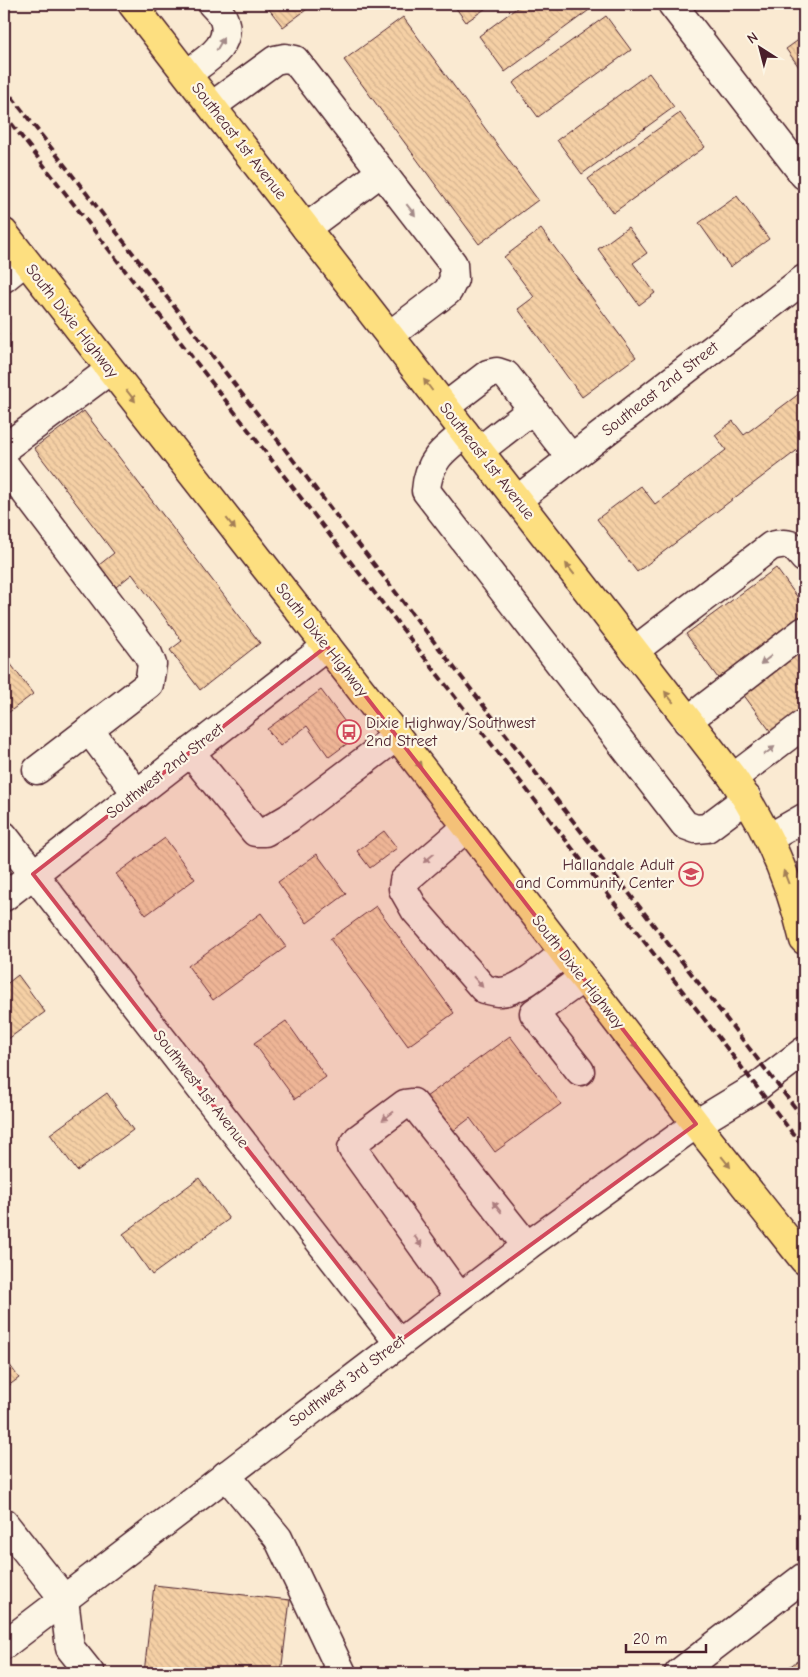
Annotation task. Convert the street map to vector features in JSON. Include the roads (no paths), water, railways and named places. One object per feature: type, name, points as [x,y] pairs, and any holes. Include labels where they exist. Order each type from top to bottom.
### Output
[{"type":"main road","name":"Southeast 1st Avenue","points":[[132,4],[740,788],[769,838],[786,877],[801,916],[804,940]]},
{"type":"main road","name":"South Dixie Highway","points":[[4,233],[397,736],[696,1124],[804,1260]]},
{"type":"street","points":[[187,74],[220,48],[223,41],[225,34],[224,19],[212,4]]},
{"type":"street","points":[[672,4],[804,175]]},
{"type":"street","points":[[212,106],[275,60],[285,58],[295,60],[453,264],[454,279],[448,291],[390,335]]},
{"type":"street","points":[[306,228],[381,172]]},
{"type":"street","points":[[4,278],[26,261]]},
{"type":"street","name":"Southeast 2nd Street","points":[[517,500],[804,279]]},
{"type":"street","points":[[4,453],[6,447],[110,370]]},
{"type":"street","points":[[445,407],[488,374],[497,372],[506,375],[571,458]]},
{"type":"street","points":[[533,409],[472,442],[444,449],[434,461],[427,477],[426,491],[686,825],[696,829],[707,828],[740,788],[804,724]]},
{"type":"street","points":[[4,464],[148,654],[152,664],[148,684],[37,770]]},
{"type":"street","points":[[634,651],[771,546],[783,543],[796,547],[804,558]]},
{"type":"street","points":[[687,720],[804,631]]},
{"type":"street","name":"Southwest 2nd Street","points":[[4,897],[327,646]]},
{"type":"street","points":[[89,730],[136,794]]},
{"type":"street","points":[[190,752],[255,832],[265,832],[289,818],[397,736]]},
{"type":"street","points":[[769,838],[804,818]]},
{"type":"street","points":[[467,827],[404,880],[403,889],[415,910],[484,990],[498,992],[510,990],[523,984],[564,953]]},
{"type":"street","name":"Southwest 1st Avenue","points":[[4,836],[398,1342]]},
{"type":"street","points":[[580,1071],[534,1013],[583,978]]},
{"type":"street","name":"Southwest 3rd Street","points":[[4,1645],[398,1342],[527,1246],[696,1124],[757,1087],[804,1051]]},
{"type":"street","points":[[459,1297],[352,1148],[358,1139],[405,1104],[413,1103],[527,1246]]},
{"type":"street","points":[[226,1475],[278,1538],[342,1673]]},
{"type":"street","points":[[4,1523],[64,1599],[70,1648],[90,1673]]},
{"type":"street","points":[[679,1673],[804,1577]]},
{"type":"railway","points":[[4,87],[804,1119]]},
{"type":"railway","points":[[4,114],[804,1148]]},
{"type":"place","name":"Dixie Highway/Southwest 2nd Street","points":[[349,732]]},
{"type":"place","name":"Hallandale Adult and Community Center","points":[[691,874]]}]
